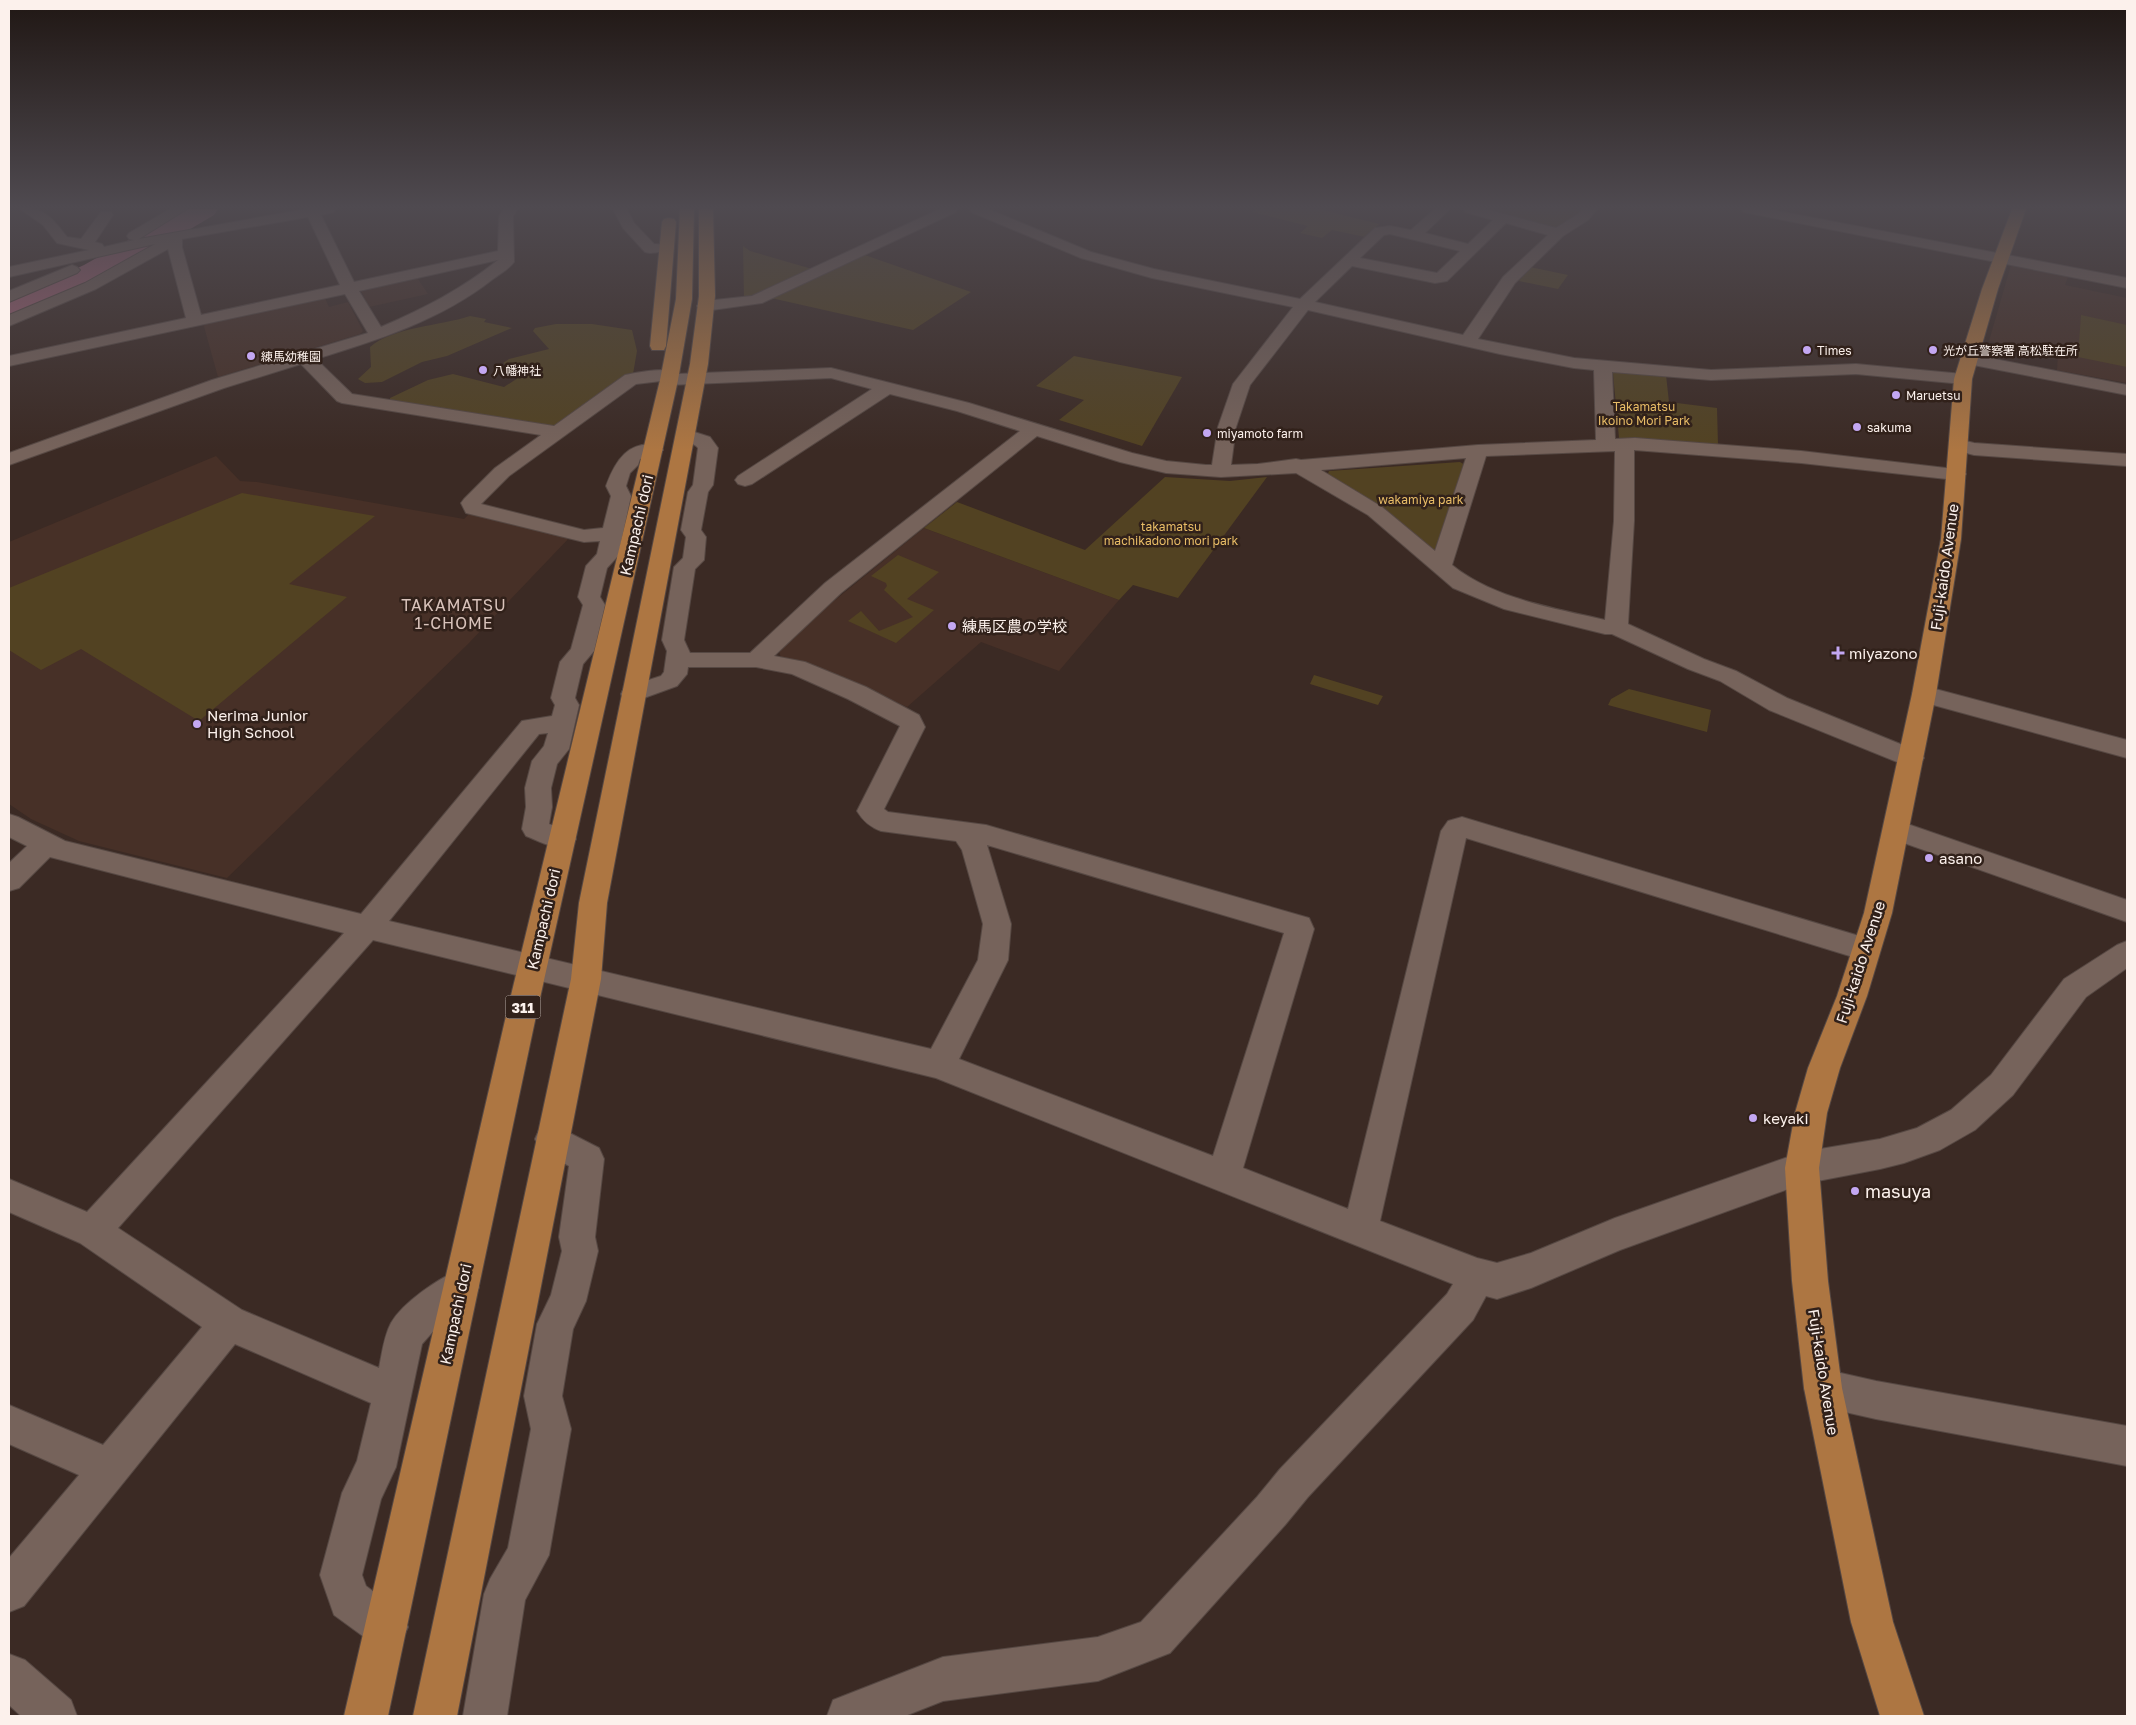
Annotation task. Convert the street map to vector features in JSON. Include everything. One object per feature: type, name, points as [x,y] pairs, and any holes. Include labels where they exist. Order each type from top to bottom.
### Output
[{"type":"main road","points":[[664,290],[658,349],[678,378]]},
{"type":"main road","name":"Kampachi dori","points":[[698,290],[699,301]]},
{"type":"main road","name":"Kampachi dori","points":[[366,1716],[532,966],[653,450],[678,378],[699,301],[700,290]]},
{"type":"main road","points":[[699,301],[705,290]]},
{"type":"main road","name":"Fuji-kaido Avenue","points":[[1902,1716],[1872,1622],[1823,1388],[1810,1281],[1802,1168],[1811,1113],[1852,996],[1878,913],[1896,830],[1924,694],[1951,539],[1966,369],[1991,290]]},
{"type":"main road","name":"Kampachi dori","points":[[435,1716],[586,979],[593,903],[685,435],[678,378]]},
{"type":"street","points":[[9,297],[26,290]]},
{"type":"street","points":[[9,321],[85,290]]},
{"type":"street","points":[[186,290],[195,321]]},
{"type":"street","points":[[9,361],[342,290]]},
{"type":"street","points":[[350,290],[378,335]]},
{"type":"street","points":[[9,459],[218,384],[378,335],[440,308],[469,290]]},
{"type":"street","points":[[699,301],[756,300],[777,290]]},
{"type":"street","points":[[1233,290],[1467,342],[1602,366],[1711,375],[1856,369],[1966,369],[2127,390]]},
{"type":"street","points":[[1221,472],[1221,454],[1236,398],[1242,384],[1304,304],[1319,290]]},
{"type":"street","points":[[1467,342],[1503,290]]},
{"type":"street","points":[[305,358],[343,397],[348,399],[557,432]]},
{"type":"street","points":[[1602,366],[1616,445],[1624,521],[1616,627]]},
{"type":"street","points":[[612,534],[584,536],[473,509],[471,504],[502,472],[631,379],[831,374],[964,406],[1127,458],[1166,467],[1221,472],[1478,451],[1616,445],[1801,457],[1956,474]]},
{"type":"street","points":[[745,480],[886,388]]},
{"type":"street","points":[[756,660],[833,588],[1034,429]]},
{"type":"street","points":[[633,694],[669,681],[675,674],[679,651],[673,640],[685,567],[693,560],[696,537],[691,530],[698,492],[704,485],[708,448],[703,441],[685,435]]},
{"type":"street","points":[[1958,445],[1974,449],[2127,460]]},
{"type":"street","points":[[562,839],[535,830],[541,779],[545,762],[556,749],[567,705],[563,698],[572,662],[582,651],[594,605],[589,597],[597,566],[607,556],[621,496],[616,486],[621,471],[628,465],[631,456],[641,451],[653,450]]},
{"type":"street","points":[[1441,566],[1478,451]]},
{"type":"street","points":[[1296,465],[1375,510],[1461,583],[1512,604],[1606,627],[1616,627],[1696,664],[1728,676],[1778,704],[1911,758]]},
{"type":"street","points":[[677,660],[756,660],[797,667],[857,693],[910,722],[912,727],[870,811],[881,821],[986,835],[1299,926],[1300,929],[1223,1176]]},
{"type":"street","points":[[1924,694],[2127,749]]},
{"type":"street","points":[[92,1231],[367,927],[531,726],[562,722]]},
{"type":"street","points":[[9,824],[46,844],[77,854],[367,927],[939,1065],[1360,1231],[1477,1276],[1497,1281],[1531,1270],[1615,1235],[1802,1168],[1904,1148],[1928,1139],[1963,1120],[2002,1086],[2075,988],[2127,953]]},
{"type":"street","points":[[1360,1231],[1454,831],[1457,828],[1462,827],[1866,949]]},
{"type":"street","points":[[1896,830],[2127,911]]},
{"type":"street","points":[[939,1065],[985,979],[993,960],[997,924],[975,848],[964,832]]},
{"type":"street","points":[[9,880],[46,844]]},
{"type":"street","points":[[485,1716],[505,1594],[528,1555],[551,1429],[543,1396],[555,1324],[568,1301],[580,1251],[577,1236],[587,1160],[552,1139]]},
{"type":"street","points":[[12,1201],[92,1231],[229,1323],[392,1392]]},
{"type":"street","points":[[849,1716],[943,1680],[1098,1659],[1155,1638],[1271,1511],[1294,1483],[1460,1307],[1477,1276]]},
{"type":"street","points":[[386,1627],[349,1600],[341,1575],[362,1493],[376,1467],[405,1335],[424,1314],[461,1287]]},
{"type":"street","points":[[9,1591],[229,1323]]},
{"type":"street","points":[[1823,1388],[1876,1400],[2127,1446]]},
{"type":"street","points":[[9,1424],[110,1468]]},
{"type":"street","points":[[9,1676],[55,1716]]},
{"type":"shaded area","points":[[360,290],[425,290],[428,294],[369,307]]},
{"type":"shaded area","points":[[2004,290],[2086,290],[2127,298],[2127,383],[2057,370],[2058,355],[1989,341]]},
{"type":"shaded area","name":"練馬幼稚園","points":[[324,296],[329,307],[348,302],[363,331],[360,334],[218,377],[203,323]]},
{"type":"shaded area","name":"Nerima Junior High School","points":[[216,456],[240,481],[257,482],[464,519],[469,514],[571,536],[468,644],[227,878],[79,841],[31,819],[9,804],[9,542]]},
{"type":"shaded area","name":"練馬区農の学校","points":[[924,528],[1119,600],[1059,671],[981,642],[907,707],[838,675],[800,662],[781,658],[779,651],[824,609]]},
{"type":"green space","points":[[744,290],[771,290],[752,299],[744,298]]},
{"type":"green space","points":[[789,290],[964,290],[971,292],[913,330],[771,298]]},
{"type":"green space","points":[[2081,315],[2127,325],[2127,367],[2078,357]]},
{"type":"green space","points":[[470,316],[486,319],[484,322],[512,328],[447,356],[422,362],[382,382],[365,383],[358,379],[371,367],[370,347],[380,340],[404,331]]},
{"type":"green space","points":[[556,324],[592,324],[632,330],[637,351],[633,374],[552,428],[390,402],[390,398],[428,380],[453,374],[504,387],[524,374],[503,363],[509,359],[549,349],[533,331],[535,328]]},
{"type":"green space","points":[[1074,356],[1182,377],[1142,446],[1059,420],[1084,400],[1036,386]]},
{"type":"green space","name":"Takamatsu Ikoino Mori Park","points":[[1613,373],[1666,375],[1669,402],[1717,408],[1718,445],[1623,440],[1619,438]]},
{"type":"green space","name":"wakamiya park","points":[[1460,462],[1467,466],[1440,549],[1430,550],[1327,476],[1329,471]]},
{"type":"green space","name":"takamatsu machikadono mori park","points":[[1165,477],[1230,481],[1267,477],[1178,598],[1133,585],[1119,600],[924,528],[957,502],[1085,550]]},
{"type":"green space","points":[[242,493],[375,516],[289,584],[347,597],[199,721],[81,649],[41,670],[9,650],[9,588]]},
{"type":"green space","points":[[898,555],[939,572],[907,599],[934,610],[896,643],[848,621],[861,611],[879,631],[913,617],[884,590],[887,586],[886,583],[871,576]]},
{"type":"green space","points":[[1314,675],[1383,696],[1378,705],[1310,684]]},
{"type":"green space","points":[[1629,689],[1711,710],[1707,732],[1608,705],[1611,699]]},
{"type":"waterway","points":[[9,312],[57,290]]},
{"type":"place","name":"Times","points":[[1807,350]]},
{"type":"place","name":"光が丘警察署 高松駐在所","points":[[1933,350]]},
{"type":"place","name":"練馬幼稚園","points":[[251,356]]},
{"type":"place","name":"八幡神社","points":[[483,370]]},
{"type":"place","name":"Maruetsu","points":[[1896,395]]},
{"type":"place","name":"sakuma","points":[[1857,427]]},
{"type":"place","name":"miyamoto farm","points":[[1207,433]]},
{"type":"place","name":"練馬区農の学校","points":[[952,626]]},
{"type":"place","name":"miyazono","points":[[1838,653]]},
{"type":"place","name":"Nerima Junior High School","points":[[197,724]]},
{"type":"place","name":"asano","points":[[1929,858]]},
{"type":"place","name":"keyaki","points":[[1753,1118]]},
{"type":"place","name":"masuya","points":[[1855,1191]]},
{"type":"district","name":"TAKAMATSU 1-CHOME","points":[[454,614]]}]
